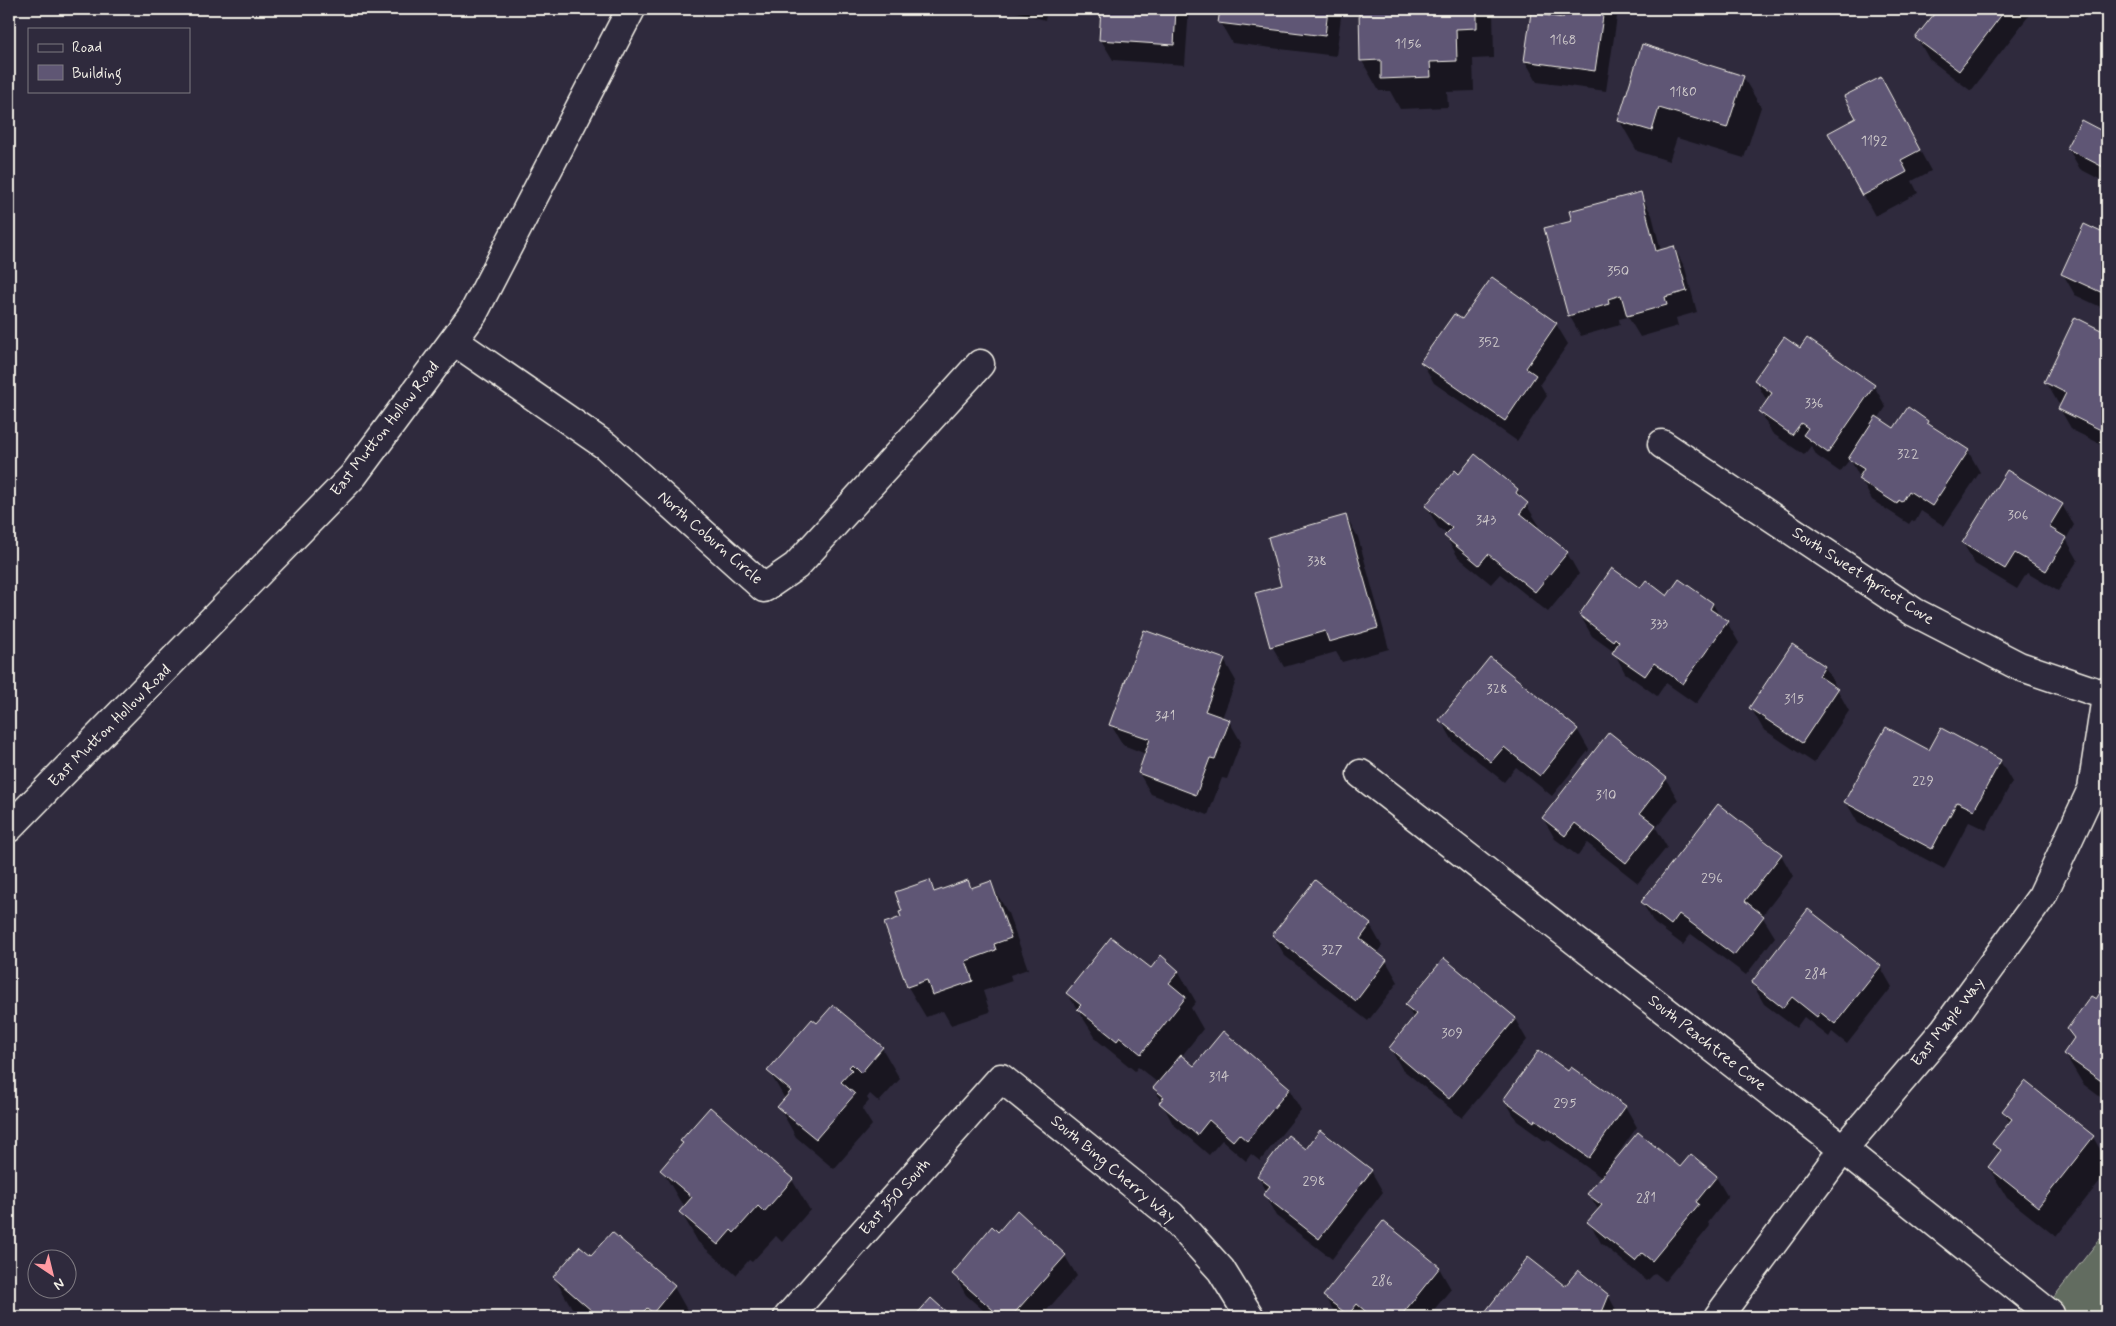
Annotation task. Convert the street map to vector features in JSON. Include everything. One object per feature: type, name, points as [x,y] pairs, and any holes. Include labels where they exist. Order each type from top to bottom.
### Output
[{"type":"street","name":"East Mutton Hollow Road","points":[[9,828],[353,476],[454,341],[478,305],[631,9]]},
{"type":"street","name":"North Coburn Circle","points":[[454,341],[606,446],[764,588],[796,566],[980,364]]},
{"type":"street","name":"South Sweet Apricot Cove","points":[[1662,444],[1914,612],[2019,666],[2106,692]]},
{"type":"street","name":"East Maple Way","points":[[1718,1317],[1843,1149],[1945,1029],[2042,896],[2092,789],[2106,692]]},
{"type":"street","name":"South Peachtree Cove","points":[[1361,774],[1843,1149],[2050,1314]]},
{"type":"street","name":"East 350 South","points":[[788,1317],[1001,1078]]},
{"type":"street","name":"South Bing Cherry Way","points":[[1001,1078],[1171,1215],[1221,1270],[1250,1317]]},
{"type":"shaded area","points":[[2107,1230],[2107,1317],[2038,1317]]},
{"type":"building","points":[[1101,9],[1176,9],[1174,45],[1099,40]]},
{"type":"building","points":[[1220,9],[1328,9],[1325,36],[1218,23]]},
{"type":"building","points":[[1359,9],[1477,9],[1477,28],[1456,29],[1457,61],[1430,62],[1431,77],[1381,79],[1381,60],[1360,61]]},
{"type":"building","points":[[1565,9],[1604,9],[1595,71],[1524,61],[1531,13],[1563,18]]},
{"type":"building","points":[[1938,9],[2006,9],[1959,71],[1915,38]]},
{"type":"building","points":[[1642,44],[1744,76],[1727,128],[1659,108],[1652,131],[1618,121]]},
{"type":"building","points":[[1881,77],[1920,150],[1901,160],[1907,172],[1862,196],[1828,133],[1856,118],[1844,96]]},
{"type":"building","points":[[2081,120],[2104,132],[2107,126],[2107,169],[2066,148]]},
{"type":"building","points":[[1641,192],[1656,251],[1674,246],[1687,291],[1665,297],[1667,305],[1627,316],[1621,295],[1608,299],[1609,304],[1568,316],[1544,228],[1572,221],[1569,211]]},
{"type":"building","points":[[2107,218],[2107,295],[2061,274],[2084,224],[2101,232]]},
{"type":"building","points":[[1492,277],[1557,323],[1526,368],[1536,375],[1505,421],[1420,362],[1454,314],[1462,319]]},
{"type":"building","points":[[2075,317],[2107,333],[2107,433],[2058,409],[2066,393],[2044,382]]},
{"type":"building","points":[[1784,337],[1800,348],[1807,338],[1875,385],[1828,453],[1803,435],[1808,428],[1801,423],[1792,435],[1759,412],[1772,393],[1754,380]]},
{"type":"building","points":[[1908,407],[1928,421],[1927,423],[1969,450],[1932,506],[1909,491],[1902,502],[1899,500],[1897,504],[1858,479],[1864,469],[1848,459],[1876,416],[1894,428]]},
{"type":"building","points":[[1475,454],[1518,489],[1516,493],[1528,503],[1520,513],[1568,552],[1535,592],[1488,554],[1479,565],[1444,536],[1452,528],[1425,506],[1455,470],[1459,474]]},
{"type":"building","points":[[2007,470],[2063,504],[2049,527],[2067,538],[2046,571],[2015,553],[2005,569],[1962,543]]},
{"type":"building","points":[[1346,515],[1378,628],[1329,642],[1325,631],[1270,647],[1255,593],[1281,586],[1268,537]]},
{"type":"building","points":[[1612,568],[1640,588],[1646,580],[1667,596],[1679,579],[1713,603],[1710,609],[1728,621],[1683,684],[1654,663],[1645,676],[1612,653],[1619,642],[1615,638],[1613,641],[1579,615]]},
{"type":"building","points":[[1144,630],[1225,659],[1205,711],[1230,720],[1215,759],[1210,758],[1196,795],[1138,773],[1150,739],[1109,725]]},
{"type":"building","points":[[1792,644],[1825,666],[1819,676],[1838,689],[1802,743],[1749,708]]},
{"type":"building","points":[[1490,657],[1578,729],[1540,776],[1504,747],[1491,762],[1439,720]]},
{"type":"building","points":[[1886,727],[1929,750],[1941,728],[2001,760],[1974,810],[1957,802],[1932,849],[1844,802]]},
{"type":"building","points":[[1609,732],[1667,778],[1640,813],[1656,825],[1626,863],[1575,823],[1565,836],[1542,818]]},
{"type":"building","points":[[1718,804],[1782,854],[1745,901],[1764,916],[1734,955],[1679,914],[1671,925],[1641,902]]},
{"type":"building","points":[[930,880],[934,892],[968,880],[971,888],[991,881],[1011,938],[994,944],[996,950],[966,961],[973,981],[932,995],[927,980],[907,987],[884,923],[901,917],[899,912],[902,911],[895,892]]},
{"type":"building","points":[[1315,880],[1371,924],[1360,939],[1387,960],[1356,1001],[1272,935]]},
{"type":"building","points":[[1808,909],[1881,966],[1835,1024],[1820,1012],[1817,1017],[1792,997],[1783,1008],[1751,983]]},
{"type":"building","points":[[1111,937],[1151,968],[1161,955],[1179,971],[1169,983],[1186,997],[1141,1054],[1120,1037],[1117,1041],[1077,1009],[1081,1005],[1066,993]]},
{"type":"building","points":[[1444,958],[1516,1018],[1449,1099],[1389,1048],[1416,1014],[1405,1005]]},
{"type":"building","points":[[2107,982],[2107,1085],[2063,1054],[2074,1038],[2067,1029],[2091,996],[2096,999]]},
{"type":"building","points":[[833,1005],[883,1047],[861,1073],[852,1064],[849,1067],[852,1070],[841,1082],[855,1094],[816,1139],[777,1107],[791,1091],[767,1071],[812,1019],[817,1023]]},
{"type":"building","points":[[1223,1031],[1290,1088],[1247,1141],[1239,1134],[1233,1141],[1209,1120],[1197,1135],[1159,1103],[1164,1097],[1153,1088],[1181,1055],[1194,1066]]},
{"type":"building","points":[[1539,1050],[1568,1071],[1571,1067],[1626,1106],[1589,1158],[1535,1119],[1534,1122],[1503,1100]]},
{"type":"building","points":[[2025,1081],[2094,1136],[2038,1207],[1988,1167],[2001,1150],[1992,1144],[2012,1119],[2002,1111]]},
{"type":"building","points":[[710,1107],[793,1179],[764,1212],[758,1206],[734,1233],[731,1230],[718,1245],[679,1212],[692,1197],[660,1170],[683,1143],[680,1141]]},
{"type":"building","points":[[1320,1130],[1372,1170],[1319,1239],[1263,1195],[1270,1186],[1257,1176],[1288,1135],[1306,1149]]},
{"type":"building","points":[[1638,1132],[1680,1167],[1691,1154],[1717,1176],[1696,1202],[1699,1204],[1652,1261],[1642,1253],[1635,1261],[1587,1222],[1602,1205],[1587,1194]]},
{"type":"building","points":[[1017,1210],[1066,1255],[1011,1317],[1001,1317],[952,1274],[992,1226],[998,1232]]},
{"type":"building","points":[[1383,1221],[1440,1267],[1400,1317],[1372,1317],[1357,1304],[1348,1315],[1323,1296]]},
{"type":"building","points":[[612,1232],[675,1286],[653,1313],[647,1308],[638,1317],[587,1317],[592,1311],[553,1277],[580,1246],[591,1255]]},
{"type":"building","points":[[1528,1257],[1565,1286],[1578,1270],[1609,1295],[1600,1317],[1481,1317]]},
{"type":"building","points":[[931,1298],[952,1317],[914,1317]]}]
